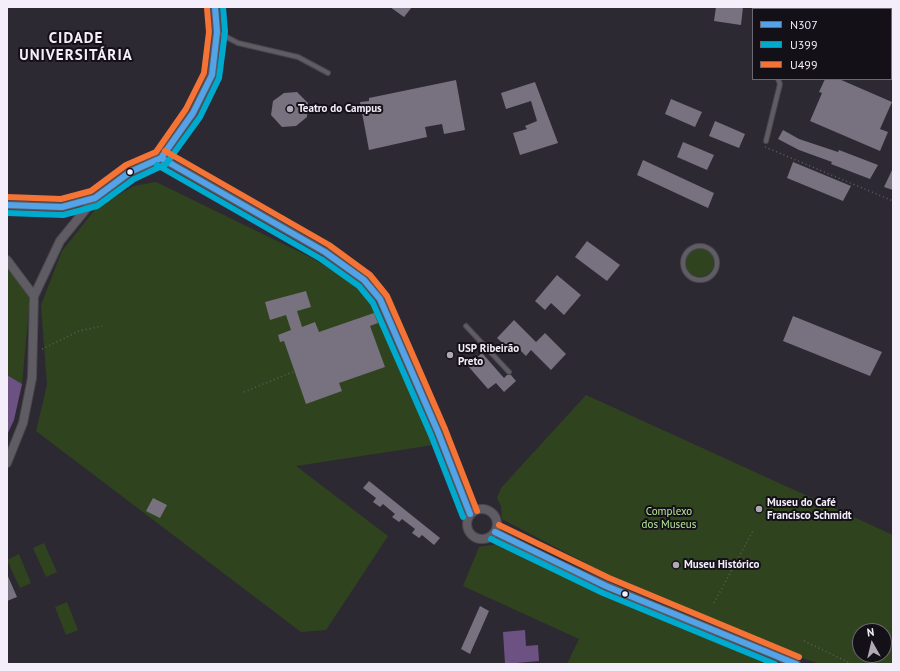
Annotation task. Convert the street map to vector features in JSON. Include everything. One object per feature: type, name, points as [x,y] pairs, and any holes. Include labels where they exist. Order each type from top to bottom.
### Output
[{"type":"street","points":[[7,463],[23,423],[32,378],[34,296],[60,241],[95,198],[130,172],[161,158],[193,113],[212,75],[217,32],[215,7]]},
{"type":"street","points":[[161,158],[325,252],[364,280],[380,299],[438,432],[470,514],[467,523],[469,532],[472,536],[481,539],[486,539],[495,532],[497,520],[489,511],[479,509],[470,514]]},
{"type":"street","points":[[7,205],[62,207],[95,198]]},
{"type":"street","points":[[7,260],[34,296]]},
{"type":"street","points":[[495,532],[522,547],[625,593],[796,664]]},
{"type":"lane","points":[[217,32],[238,43],[298,57],[328,73]]},
{"type":"lane","points":[[766,141],[780,84],[778,80]]},
{"type":"lane","points":[[697,246],[708,248],[715,255],[715,270],[708,278],[692,278],[683,266],[685,254],[697,246]]},
{"type":"lane","points":[[466,326],[509,372]]},
{"type":"path","points":[[764,146],[893,201]]},
{"type":"path","points":[[33,355],[79,331],[102,326]]},
{"type":"path","points":[[244,392],[295,371]]},
{"type":"path","points":[[714,604],[754,529]]},
{"type":"path","points":[[804,641],[852,664]]},
{"type":"green space","points":[[156,182],[314,259],[349,281],[373,304],[386,326],[433,445],[296,466],[388,536],[326,630],[301,632],[36,431],[47,385],[41,305],[62,251],[97,207],[134,186]]},
{"type":"green space","points":[[699,247],[710,251],[714,262],[710,273],[699,277],[688,273],[684,262],[688,251]]},
{"type":"green space","points":[[7,267],[30,298],[22,384],[7,375]]},
{"type":"green space","name":"Complexo dos Museus","points":[[586,395],[893,535],[893,664],[820,664],[781,651],[631,587],[502,519],[501,506],[497,498],[501,488]]},
{"type":"green space","points":[[44,543],[57,572],[46,577],[33,548]]},
{"type":"green space","points":[[497,544],[767,664],[567,664],[579,639],[463,586],[479,547]]},
{"type":"green space","points":[[19,554],[31,583],[20,588],[7,560]]},
{"type":"green space","points":[[67,602],[78,630],[66,635],[55,607]]},
{"type":"shaded area","points":[[7,375],[22,384],[14,420],[7,435]]},
{"type":"shaded area","points":[[525,630],[526,646],[538,645],[539,661],[505,664],[503,632]]},
{"type":"building","points":[[390,7],[412,7],[404,17]]},
{"type":"building","points":[[716,7],[743,7],[741,25],[714,21]]},
{"type":"building","points":[[456,80],[465,130],[444,134],[442,124],[425,127],[427,137],[369,150],[360,102],[369,101],[369,98]]},
{"type":"building","points":[[825,80],[841,80],[892,102],[880,129],[888,132],[880,151],[810,121],[822,93],[819,92]]},
{"type":"building","points":[[535,82],[558,143],[520,155],[513,133],[527,129],[525,126],[537,121],[531,101],[506,109],[501,93]]},
{"type":"building","name":"Teatro do Campus","points":[[297,92],[308,103],[307,117],[296,126],[282,127],[271,115],[273,101],[284,93]]},
{"type":"building","points":[[671,99],[702,112],[695,127],[665,114]]},
{"type":"building","points":[[715,121],[745,134],[739,148],[709,136]]},
{"type":"building","points":[[783,130],[799,139],[838,152],[839,150],[878,165],[870,179],[831,164],[832,162],[799,150],[778,139]]},
{"type":"building","points":[[683,142],[714,155],[707,170],[677,157]]},
{"type":"building","points":[[643,160],[714,193],[708,208],[637,175]]},
{"type":"building","points":[[793,162],[851,186],[843,201],[787,178]]},
{"type":"building","points":[[893,168],[893,190],[884,187]]},
{"type":"building","points":[[587,241],[620,265],[607,281],[575,257]]},
{"type":"building","points":[[557,275],[581,295],[564,315],[551,303],[545,310],[535,301]]},
{"type":"building","points":[[306,291],[311,307],[297,311],[302,327],[315,322],[319,332],[374,313],[378,323],[370,326],[385,367],[339,383],[342,391],[306,404],[284,341],[280,342],[278,335],[291,330],[286,315],[270,320],[265,302]]},
{"type":"building","points":[[793,316],[882,352],[870,376],[783,341]]},
{"type":"building","points":[[514,320],[536,342],[545,333],[566,354],[551,370],[531,350],[526,356],[512,342],[507,347],[497,338]]},
{"type":"building","points":[[482,353],[504,378],[507,375],[511,375],[516,381],[504,392],[496,383],[488,389],[468,366]]},
{"type":"building","points":[[369,481],[440,538],[434,545],[422,535],[419,538],[412,533],[415,529],[402,519],[399,522],[392,517],[395,514],[383,504],[380,507],[373,502],[376,498],[363,488]]},
{"type":"building","points":[[153,498],[167,505],[160,518],[146,511]]},
{"type":"building","points":[[7,574],[17,597],[7,601]]},
{"type":"building","points":[[480,606],[489,611],[470,654],[461,649]]},
{"type":"transit line","name":"N307","points":[[7,205],[62,207],[95,198],[130,172],[161,158],[193,113],[212,75],[217,32],[215,7]]},
{"type":"transit line","name":"U399","points":[[7,213],[63,215],[97,206],[134,179],[166,164],[200,117],[219,78],[225,32],[223,7]]},
{"type":"transit line","name":"U499","points":[[7,197],[61,199],[91,191],[126,165],[156,152],[186,109],[204,73],[209,32],[207,8]]},
{"type":"transit line","name":"U499","points":[[165,151],[329,245],[370,275],[387,296],[445,429],[477,511]]},
{"type":"transit line","name":"N307","points":[[161,158],[325,252],[364,280],[380,299],[438,432],[470,514]]},
{"type":"transit line","name":"U399","points":[[157,165],[321,259],[359,286],[373,303],[431,435],[463,517]]},
{"type":"transit line","name":"U499","points":[[499,525],[609,578],[799,657]]},
{"type":"transit line","name":"N307","points":[[495,532],[606,586],[796,664]]},
{"type":"transit line","name":"U399","points":[[491,539],[603,593],[775,664]]},
{"type":"place","name":"Teatro do Campus","points":[[290,109]]},
{"type":"place","name":"USP Ribeirão Preto","points":[[450,355]]},
{"type":"place","name":"Museu do Café Francisco Schmidt","points":[[759,509]]},
{"type":"place","name":"Museu Histórico","points":[[676,565]]},
{"type":"district","name":"CIDADE UNIVERSITÁRIA","points":[[76,48]]}]
